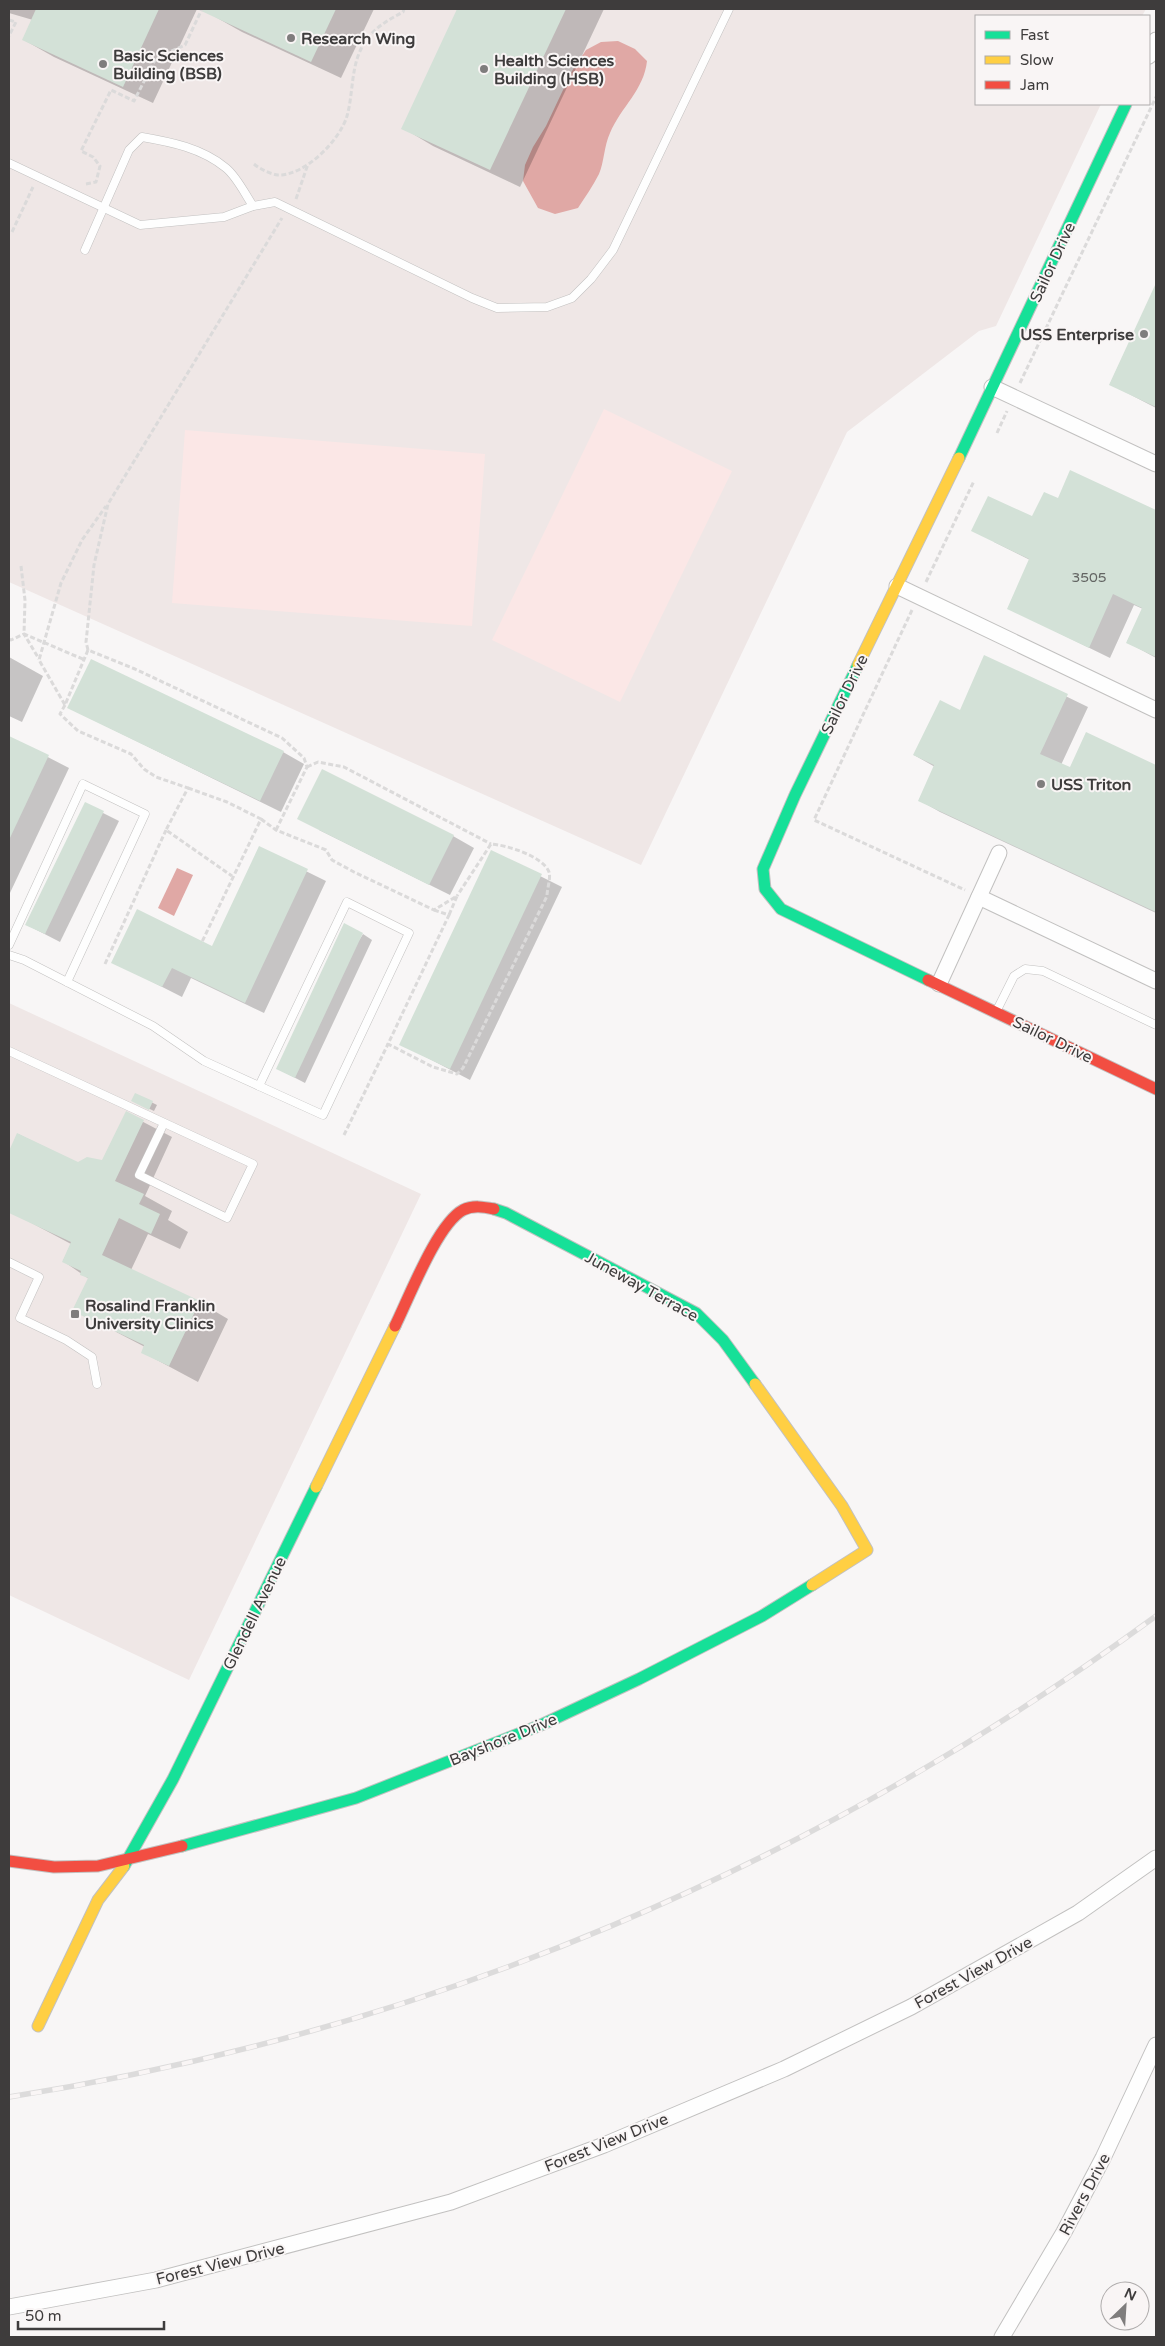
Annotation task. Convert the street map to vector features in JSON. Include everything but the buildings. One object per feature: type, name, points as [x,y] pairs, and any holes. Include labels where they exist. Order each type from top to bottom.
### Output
[{"type":"street","points":[[1150,55],[1156,40]]},
{"type":"street","name":"Sailor Drive","points":[[1126,105],[897,586],[795,795],[763,869],[765,889],[781,909],[1156,1089]]},
{"type":"street","points":[[992,387],[1156,464]]},
{"type":"street","points":[[897,586],[1156,710]]},
{"type":"street","points":[[939,984],[999,853]]},
{"type":"street","points":[[979,897],[1156,981]]},
{"type":"street","name":"Juneway Terrace","points":[[473,1207],[483,1205],[506,1213],[696,1313],[723,1340],[810,1462]]},
{"type":"street","name":"Glendell Avenue","points":[[38,2026],[98,1900],[128,1861],[173,1779],[442,1230],[458,1212],[473,1207]]},
{"type":"street","name":"Bayshore Drive","points":[[9,1861],[51,1868],[112,1865],[356,1798],[541,1725],[639,1679],[762,1616],[867,1550],[842,1506],[810,1462]]},
{"type":"street","name":"Forest View Drive","points":[[9,2308],[156,2280],[451,2202],[604,2144],[784,2069],[911,2008],[1078,1913],[1156,1858]]},
{"type":"street","name":"Rivers Drive","points":[[1002,2337],[1064,2232],[1103,2158],[1156,2046]]},
{"type":"lane","points":[[9,163],[140,225],[224,217],[252,206],[275,202],[472,298],[497,308],[547,307],[572,298],[614,250],[729,9]]},
{"type":"lane","points":[[85,250],[129,150],[142,137],[175,143],[209,157],[227,168],[252,206]]},
{"type":"lane","points":[[9,944],[84,784],[145,814],[67,982]]},
{"type":"lane","points":[[9,955],[24,960],[153,1026],[204,1061],[259,1086],[323,1115],[409,934],[347,902],[259,1086]]},
{"type":"lane","points":[[996,1012],[1014,976],[1025,969],[1043,971],[1156,1025]]},
{"type":"lane","points":[[9,1051],[253,1164],[227,1218],[139,1175],[164,1123]]},
{"type":"lane","points":[[9,1262],[39,1276],[20,1318],[66,1340],[92,1356],[97,1384]]},
{"type":"path","points":[[84,185],[96,182],[100,166],[93,157],[81,151],[111,90],[134,101],[156,58],[185,45],[202,9]]},
{"type":"path","points":[[254,164],[277,175],[291,172],[308,164],[332,144],[346,118],[360,50],[370,34],[404,9]]},
{"type":"path","points":[[9,20],[16,22],[9,36]]},
{"type":"path","points":[[993,440],[1156,97]]},
{"type":"path","points":[[39,660],[50,613],[61,583],[82,540],[108,504],[297,198],[308,164]]},
{"type":"path","points":[[976,475],[814,820],[979,897]]},
{"type":"path","points":[[108,504],[94,565],[86,642],[88,650],[60,714],[78,731],[126,751],[144,769],[156,777],[227,802],[261,819],[276,830],[326,850],[332,860],[354,872],[434,910],[449,915]]},
{"type":"path","points":[[21,566],[25,600],[24,634],[65,705]]},
{"type":"path","points":[[9,639],[24,634],[85,660]]},
{"type":"path","points":[[88,650],[135,669],[282,738],[304,758],[307,767]]},
{"type":"path","points":[[276,830],[307,767],[318,762],[344,767],[491,844],[506,845],[543,863],[550,874],[546,896],[463,1068],[457,1074],[448,1073],[388,1044]]},
{"type":"path","points":[[105,964],[166,830],[188,788]]},
{"type":"path","points":[[201,944],[261,819]]},
{"type":"path","points":[[166,830],[232,876]]},
{"type":"path","points":[[344,1134],[457,896],[491,844]]},
{"type":"path","points":[[434,910],[457,896]]},
{"type":"shaded area","points":[[9,9],[1146,9],[1143,15],[975,15],[975,105],[1101,105],[996,326],[979,331],[847,432],[641,865],[9,582]]},
{"type":"shaded area","points":[[618,41],[635,49],[647,61],[642,81],[610,133],[599,174],[578,208],[555,214],[538,208],[523,181],[525,165],[533,147],[546,126],[572,71],[586,50],[601,42]]},
{"type":"shaded area","points":[[604,409],[732,471],[620,702],[492,640]]},
{"type":"shaded area","points":[[185,430],[485,454],[472,626],[172,603]]},
{"type":"shaded area","points":[[177,868],[193,875],[174,916],[158,908]]},
{"type":"shaded area","points":[[9,1003],[421,1194],[189,1680],[9,1595]]},
{"type":"railway","points":[[9,2097],[165,2068],[317,2029],[466,1982],[611,1926],[753,1861],[891,1788],[1025,1706],[1156,1616]]},
{"type":"traffic: fast","points":[[959,458],[1126,105]]},
{"type":"traffic: fast","points":[[858,665],[795,795],[763,869],[765,889],[781,909],[928,980]]},
{"type":"traffic: fast","points":[[494,1209],[506,1213],[696,1313],[723,1340],[755,1384]]},
{"type":"traffic: fast","points":[[124,1866],[173,1779],[316,1487]]},
{"type":"traffic: fast","points":[[182,1846],[356,1798],[541,1725],[639,1679],[762,1616],[812,1585]]},
{"type":"traffic: slow","points":[[858,665],[959,458]]},
{"type":"traffic: slow","points":[[316,1487],[395,1326]]},
{"type":"traffic: slow","points":[[755,1384],[842,1506],[867,1550],[812,1585]]},
{"type":"traffic: slow","points":[[38,2026],[98,1900],[124,1866]]},
{"type":"traffic: jam","points":[[928,980],[1156,1089]]},
{"type":"traffic: jam","points":[[395,1326],[424,1263],[443,1230],[453,1218],[463,1210],[471,1207],[494,1209]]},
{"type":"traffic: jam","points":[[9,1861],[54,1867],[98,1866],[182,1846]]},
{"type":"place","name":"Research Wing","points":[[291,38]]},
{"type":"place","name":"Basic Sciences Building (BSB)","points":[[103,64]]},
{"type":"place","name":"Health Sciences Building (HSB)","points":[[484,69]]},
{"type":"place","name":"USS Enterprise","points":[[1144,334]]},
{"type":"place","name":"USS Triton","points":[[1041,784]]},
{"type":"place","name":"Rosalind Franklin University Clinics","points":[[75,1314]]}]
